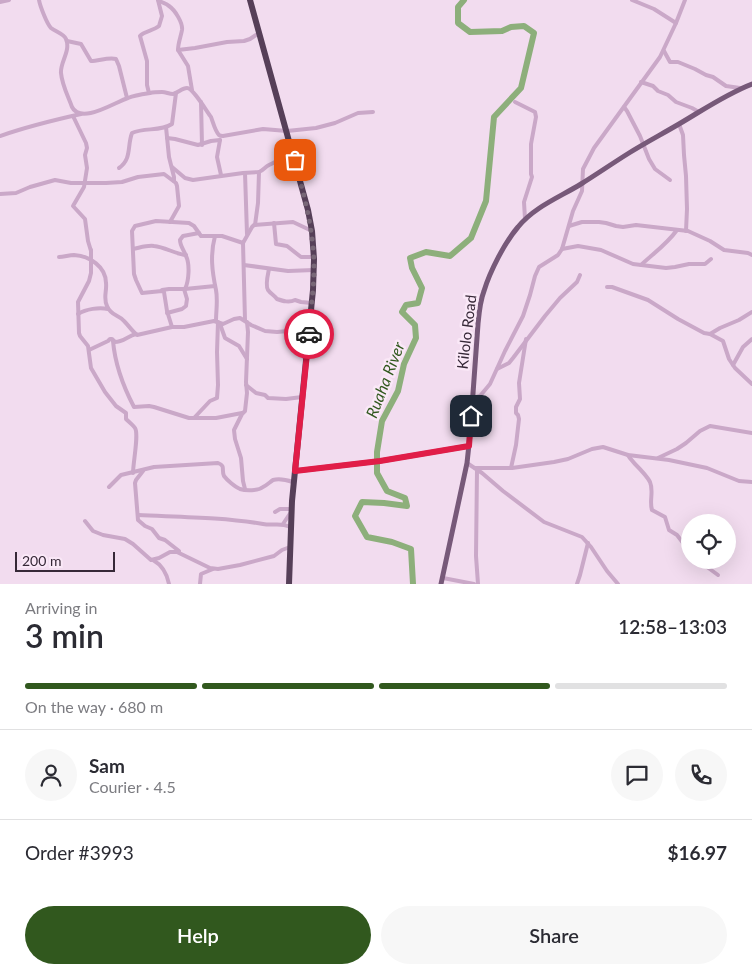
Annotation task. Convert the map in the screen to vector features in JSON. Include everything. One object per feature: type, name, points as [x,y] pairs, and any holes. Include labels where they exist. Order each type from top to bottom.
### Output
[{"type":"highway","points":[[250,0],[308,210],[314,258],[312,303],[293,482],[289,584]]},
{"type":"main road","name":"Kilolo Road","points":[[442,581],[467,463],[478,324],[484,291],[498,258],[512,235],[533,212],[644,144],[740,88],[752,84]]},
{"type":"main road","points":[[295,471],[380,461],[469,446]]},
{"type":"street","points":[[0,2],[9,0]]},
{"type":"street","points":[[39,0],[47,23],[64,36],[67,41],[66,56],[61,68],[61,75],[73,109],[83,114]]},
{"type":"street","points":[[158,0],[168,5],[175,12],[182,25],[178,50],[188,66],[192,90],[210,116],[221,138],[217,157],[221,175]]},
{"type":"street","points":[[150,93],[147,84],[147,61],[140,36],[142,33],[159,26],[162,16],[158,0]]},
{"type":"street","points":[[168,5],[170,0]]},
{"type":"street","points":[[632,0],[654,9],[676,23]]},
{"type":"street","points":[[473,398],[477,398],[490,384],[523,316],[539,267],[558,255],[562,250],[575,206],[582,191],[583,169],[587,160],[664,51],[685,0]]},
{"type":"street","points":[[178,50],[244,41],[259,33]]},
{"type":"street","points":[[67,41],[81,44],[91,61],[112,58],[116,60],[128,98]]},
{"type":"street","points":[[664,51],[670,62],[678,62],[698,70],[713,77],[723,85],[740,88]]},
{"type":"street","points":[[641,82],[653,86],[676,102],[699,112]]},
{"type":"street","points":[[0,136],[44,122],[103,109],[128,98],[161,92],[172,94],[185,88],[192,90]]},
{"type":"street","points":[[118,168],[126,162],[129,153],[128,142],[132,133],[138,130],[171,125],[176,93]]},
{"type":"street","points":[[201,102],[202,145]]},
{"type":"street","points":[[515,102],[535,112],[536,117],[531,144],[532,178],[524,205],[526,219]]},
{"type":"street","points":[[624,106],[655,169],[670,180]]},
{"type":"street","points":[[168,138],[202,145],[221,138],[263,129],[287,132],[328,125],[358,113],[373,112]]},
{"type":"street","points":[[73,116],[87,144],[85,183],[80,197],[73,206],[85,219],[93,262],[89,281],[78,302],[79,333],[90,350],[91,368],[109,398],[126,413],[126,419],[136,430],[133,473]]},
{"type":"street","points":[[679,124],[683,135],[686,176],[686,231]]},
{"type":"street","points":[[166,127],[174,181]]},
{"type":"street","points":[[172,167],[189,180],[201,179],[263,171],[282,158],[293,155]]},
{"type":"street","points":[[245,172],[248,236]]},
{"type":"street","points":[[245,490],[242,481],[243,465],[234,430],[245,411],[247,393],[243,243],[255,225],[259,172]]},
{"type":"street","points":[[0,194],[16,193],[29,187],[55,180],[67,183],[122,182],[138,177],[164,174],[178,186],[179,205],[170,222]]},
{"type":"street","points":[[215,286],[141,292],[134,277],[132,231],[135,226],[156,221],[189,223],[203,236],[222,236],[243,243]]},
{"type":"street","points":[[255,225],[295,222],[312,232]]},
{"type":"street","points":[[569,226],[582,222],[599,222],[616,226],[686,231],[692,232],[724,250],[752,255]]},
{"type":"street","points":[[274,223],[276,244],[286,246],[301,257],[314,258]]},
{"type":"street","points":[[641,264],[662,247],[677,230]]},
{"type":"street","points":[[167,313],[186,306],[185,289],[188,281],[188,266],[186,255],[180,244],[181,238],[188,234],[199,233]]},
{"type":"street","points":[[194,418],[210,402],[217,398],[216,352],[218,322],[212,269],[212,246],[215,236]]},
{"type":"street","points":[[133,249],[155,246],[186,255]]},
{"type":"street","points":[[562,250],[578,246],[608,252],[628,262],[666,268],[675,268],[689,264],[705,264],[711,259]]},
{"type":"street","points":[[58,258],[75,256],[93,262],[103,270],[107,284],[105,302],[108,309],[111,314],[124,320],[136,334]]},
{"type":"street","points":[[244,264],[288,271],[314,270]]},
{"type":"street","points":[[269,269],[267,288],[269,292],[274,294],[276,299],[312,303]]},
{"type":"street","points":[[497,369],[509,363],[526,339],[560,298],[577,282],[580,276]]},
{"type":"street","points":[[607,287],[612,287],[648,300],[699,332],[710,334],[724,343],[733,365],[752,384]]},
{"type":"street","points":[[162,291],[164,292],[167,313],[172,327]]},
{"type":"street","points":[[78,314],[86,310],[108,309]]},
{"type":"street","points":[[710,334],[752,312]]},
{"type":"street","points":[[90,350],[108,342],[110,339],[121,342],[129,336],[136,334],[141,335],[172,327],[184,327],[239,318],[266,331],[288,331],[297,336],[306,362]]},
{"type":"street","points":[[218,322],[225,338],[239,346],[247,359]]},
{"type":"street","points":[[297,336],[309,328]]},
{"type":"street","points":[[511,468],[519,419],[515,409],[520,399],[519,383],[526,339]]},
{"type":"street","points":[[733,365],[743,347],[752,339]]},
{"type":"street","points":[[113,341],[116,363],[134,406],[149,406],[190,418],[216,418],[242,414]]},
{"type":"street","points":[[246,385],[256,393],[265,395],[268,398],[286,399],[302,397]]},
{"type":"street","points":[[656,459],[678,449],[700,431],[710,426],[752,433]]},
{"type":"street","points":[[476,469],[511,468],[568,459],[602,447],[628,455],[669,460],[708,468],[739,481],[752,482]]},
{"type":"street","points":[[628,455],[629,459],[647,476],[651,484],[650,503],[652,510],[665,517],[669,530],[681,541]]},
{"type":"street","points":[[467,463],[544,522],[582,537],[618,584]]},
{"type":"street","points":[[109,487],[119,477],[154,468],[221,464],[224,476],[238,488],[245,490],[262,488],[275,480],[283,479],[293,482]]},
{"type":"street","points":[[476,469],[476,556],[478,584]]},
{"type":"street","points":[[143,471],[134,483],[139,522],[152,529],[157,537],[165,540],[183,554],[206,567],[214,569]]},
{"type":"street","points":[[275,512],[280,510],[291,511],[283,524]]},
{"type":"street","points":[[138,516],[214,518],[283,524],[290,527]]},
{"type":"street","points":[[86,521],[90,529],[96,533],[125,539],[133,544],[161,566],[169,584]]},
{"type":"street","points":[[577,584],[588,543]]},
{"type":"street","points":[[200,584],[201,574],[214,569],[240,565],[274,556],[290,547]]},
{"type":"street","points":[[153,560],[174,552],[183,554]]},
{"type":"street","points":[[710,569],[718,575]]},
{"type":"street","points":[[442,581],[474,584]]},
{"type":"waterway","name":"Ruaha River","points":[[413,584],[411,549],[392,542],[367,537],[355,516],[362,502],[407,506],[405,498],[387,491],[377,473],[377,452],[382,421],[398,391],[404,364],[416,338],[415,325],[402,312],[406,305],[418,303],[422,288],[412,268],[410,258],[426,252],[450,256],[471,238],[486,201],[494,117],[521,88],[534,33],[524,26],[511,27],[502,31],[470,32],[458,23],[458,7],[464,0]]},
{"type":"way so far","points":[[295,160],[312,232],[314,269],[309,334]]},
{"type":"route","points":[[309,334],[295,471],[380,461],[469,446],[471,416]]}]
